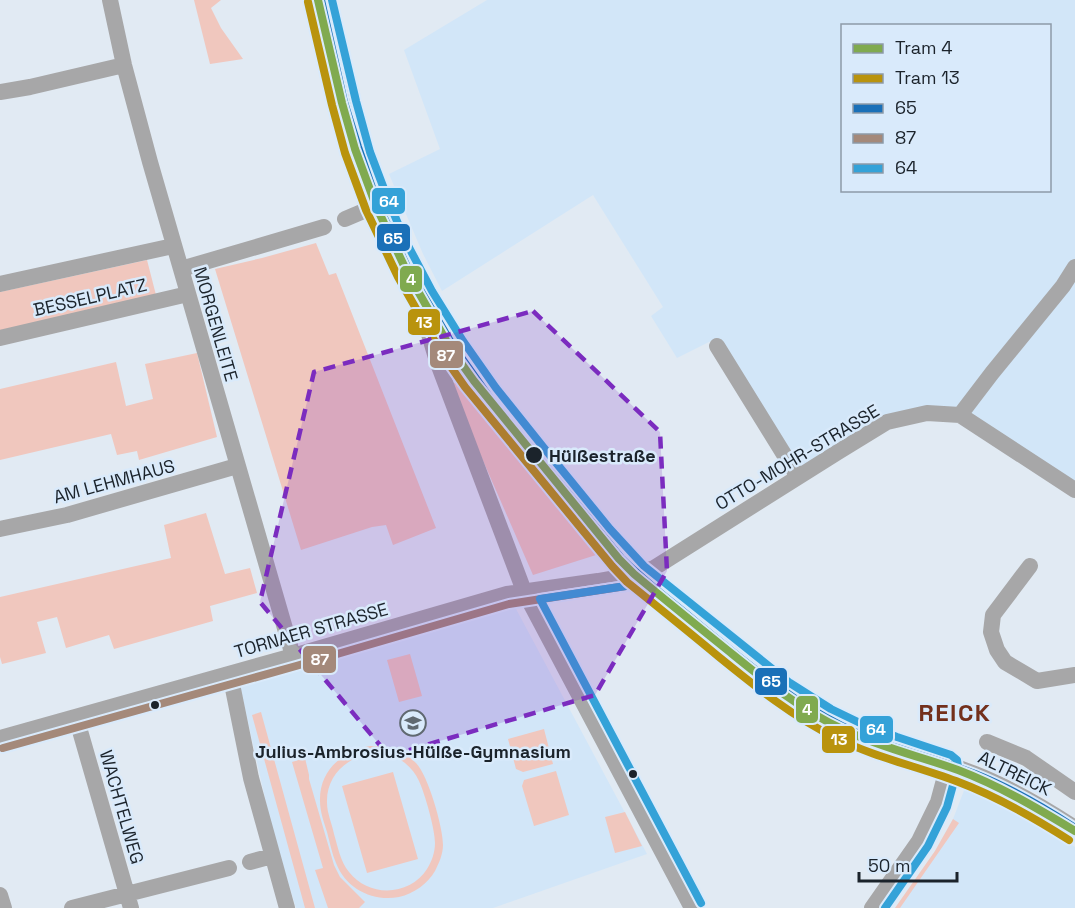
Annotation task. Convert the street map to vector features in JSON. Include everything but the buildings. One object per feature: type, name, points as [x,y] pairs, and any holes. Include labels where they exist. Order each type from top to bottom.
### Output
[{"type":"street","name":"MORGENLEITE","points":[[110,0],[124,65],[173,246],[293,656]]},
{"type":"street","points":[[321,0],[344,102],[357,147],[378,205],[421,292],[425,321],[437,361],[524,591],[692,908]]},
{"type":"street","points":[[0,92],[124,65]]},
{"type":"street","points":[[345,219],[378,205]]},
{"type":"street","points":[[181,269],[324,227]]},
{"type":"street","name":"BESSELPLATZ","points":[[0,284],[173,246]]},
{"type":"street","points":[[960,415],[1063,286],[1075,267]]},
{"type":"street","name":"ALTREICK","points":[[421,292],[453,346],[492,401],[574,502],[637,574],[765,678],[803,704],[843,726],[900,749],[974,774],[1028,798],[1075,828]]},
{"type":"street","name":"BESSELPLATZ","points":[[0,338],[188,294]]},
{"type":"street","points":[[437,361],[453,346]]},
{"type":"street","points":[[717,346],[798,477]]},
{"type":"street","name":"OTTO-MOHR-STRASSE","points":[[637,574],[662,564],[887,422],[927,413],[960,415],[1075,490]]},
{"type":"street","name":"AM LEHMHAUS","points":[[0,529],[67,515],[237,466]]},
{"type":"street","points":[[1030,566],[993,615],[991,632],[997,650],[1005,662],[1037,681],[1075,675]]},
{"type":"street","name":"TORNAER STRASSE","points":[[0,738],[507,594],[637,574]]},
{"type":"street","points":[[230,674],[251,778],[287,908]]},
{"type":"street","name":"WACHTELWEG","points":[[76,717],[129,901]]},
{"type":"street","name":"ALTREICK","points":[[987,742],[1026,758],[1075,792]]},
{"type":"street","points":[[872,908],[919,841],[938,802],[948,765]]},
{"type":"street","points":[[250,862],[272,856]]},
{"type":"street","points":[[72,908],[129,901],[229,868]]},
{"type":"street","points":[[0,895],[4,908]]},
{"type":"highlighted area","points":[[533,311],[660,432],[667,571],[595,695],[389,756],[260,602],[314,372]]},
{"type":"shaded area","points":[[194,0],[221,0],[211,8],[221,28],[243,59],[210,64]]},
{"type":"shaded area","points":[[487,0],[1075,0],[1075,490],[960,415],[887,422],[798,477],[713,340],[677,358],[651,316],[663,307],[593,195],[442,291],[423,254],[389,174],[440,149],[404,50]]},
{"type":"shaded area","points":[[316,243],[329,275],[336,273],[436,528],[393,545],[386,525],[372,527],[301,550],[215,269]]},
{"type":"shaded area","points":[[147,260],[156,295],[0,331],[0,292]]},
{"type":"shaded area","points":[[197,353],[217,437],[139,460],[137,451],[117,455],[111,434],[0,460],[0,389],[116,362],[126,406],[153,399],[145,364]]},
{"type":"shaded area","points":[[457,382],[596,555],[533,575],[450,385]]},
{"type":"shaded area","points":[[206,513],[225,574],[250,568],[257,593],[210,606],[213,621],[114,649],[109,635],[66,648],[57,617],[37,622],[46,653],[2,664],[0,597],[171,558],[164,525]]},
{"type":"shaded area","name":"Julius-Ambrosius-Hülße-Gymnasium","points":[[507,605],[516,609],[647,854],[493,908],[296,908],[272,829],[239,682]]},
{"type":"shaded area","points":[[410,654],[422,696],[399,702],[387,660]]},
{"type":"shaded area","points":[[261,712],[315,908],[305,908],[252,715]]},
{"type":"shaded area","points":[[544,729],[553,764],[523,772],[516,769],[508,739]]},
{"type":"shaded area","points":[[370,746],[389,748],[411,759],[421,769],[434,802],[442,837],[443,848],[440,858],[429,880],[405,896],[380,897],[353,887],[346,880],[333,856],[321,813],[323,780],[334,764],[350,752]],"holes":[[[371,753],[397,758],[411,769],[418,778],[432,821],[435,837],[432,860],[420,878],[400,889],[378,890],[357,880],[349,872],[343,863],[327,807],[330,784],[339,770],[353,759]]]},
{"type":"shaded area","points":[[305,758],[334,865],[340,877],[365,902],[359,908],[328,908],[315,870],[323,868],[292,762]]},
{"type":"shaded area","points":[[556,771],[569,815],[534,826],[522,786],[524,780]]},
{"type":"shaded area","points":[[393,772],[418,859],[367,873],[342,786]]},
{"type":"shaded area","points":[[965,788],[986,796],[1056,833],[1075,847],[1075,908],[895,908],[935,851],[953,819]]},
{"type":"shaded area","points":[[625,812],[642,846],[615,853],[605,817]]},
{"type":"shaded area","points":[[953,819],[959,823],[900,908],[895,908],[935,851]]},
{"type":"tram line","name":"4","points":[[318,0],[355,149],[376,206],[407,272],[451,349],[474,381],[619,559],[634,574],[753,671],[826,721],[856,735],[989,783],[1075,831]]},
{"type":"tram line","name":"13","points":[[308,2],[345,153],[366,210],[398,277],[442,354],[465,387],[612,566],[627,582],[733,668],[805,721],[865,751],[985,793],[1069,840]]},
{"type":"transit line","name":"65","points":[[321,0],[344,102],[358,147],[378,205],[409,271],[453,346],[492,401],[621,558],[749,665],[822,716],[874,740],[988,779],[1026,798],[1075,828]]},
{"type":"transit line","name":"64","points":[[332,0],[370,152],[404,238],[432,291],[496,388],[610,529],[644,566],[790,683],[831,709],[858,722],[951,755],[957,760],[958,767],[947,807],[928,846],[885,908]]},
{"type":"transit line","name":"87","points":[[311,2],[332,95],[352,164],[384,244],[403,282],[446,355],[485,408],[573,517],[629,581]]},
{"type":"transit line","name":"87","points":[[3,748],[509,604],[639,584]]},
{"type":"transit line","name":"64","points":[[639,584],[540,599],[701,903]]},
{"type":"place","name":"Hülßestraße","points":[[534,455]]},
{"type":"place","name":"Julius-Ambrosius-Hülße-Gymnasium","points":[[413,723]]},
{"type":"district","name":"REICK","points":[[955,712]]}]
